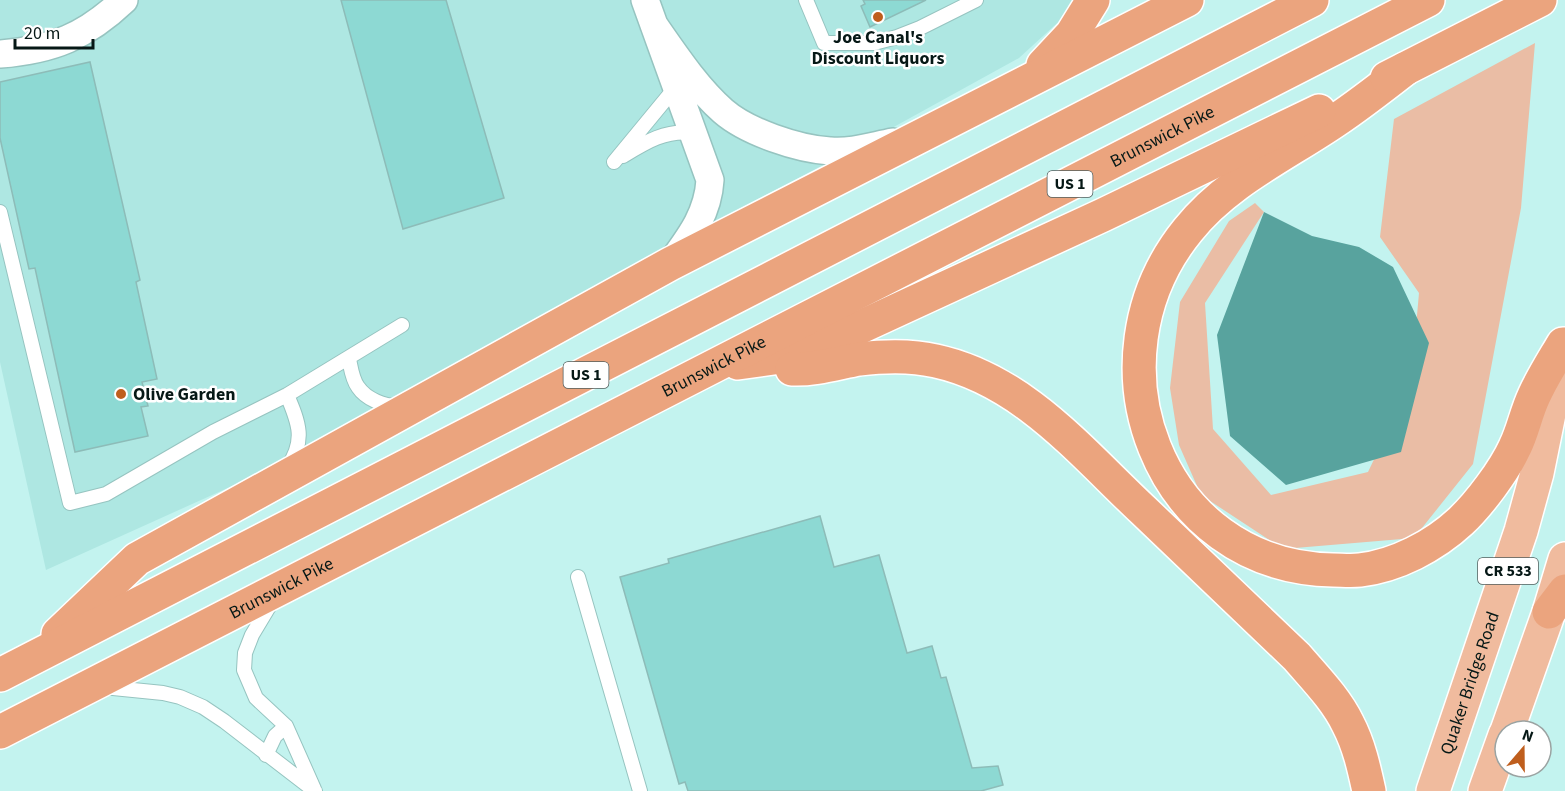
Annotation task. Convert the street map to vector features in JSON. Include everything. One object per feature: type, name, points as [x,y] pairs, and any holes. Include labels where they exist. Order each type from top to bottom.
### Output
[{"type":"highway","points":[[1030,79],[1072,34],[1093,0]]},
{"type":"highway","points":[[15,662],[137,559],[670,264],[1187,0]]},
{"type":"highway","name":"US 1","points":[[0,675],[15,662],[1312,0]]},
{"type":"highway","name":"Brunswick Pike","points":[[0,732],[1428,0]]},
{"type":"highway","points":[[711,367],[802,354],[1103,215],[1405,69],[1540,0]]},
{"type":"highway","points":[[1405,69],[1337,120],[1233,187],[1210,206],[1187,231],[1169,258],[1157,281],[1146,311],[1138,373],[1146,427],[1169,478],[1189,506],[1218,533],[1250,551],[1284,563],[1321,570],[1360,570],[1395,561],[1431,544],[1460,522],[1483,497],[1515,448],[1534,396],[1564,338]]},
{"type":"highway","points":[[711,367],[806,369],[862,359],[914,357],[956,366],[1008,389],[1053,424],[1297,657],[1348,723],[1362,757],[1370,791]]},
{"type":"main road","name":"Quaker Bridge Road","points":[[1433,791],[1521,531],[1537,473],[1564,338]]},
{"type":"main road","name":"CR 533","points":[[1511,719],[1557,602],[1565,559]]},
{"type":"main road","points":[[1485,791],[1493,769]]},
{"type":"street","points":[[0,54],[25,52],[59,43],[104,20],[124,0]]},
{"type":"street","points":[[645,0],[710,180],[703,216],[670,264]]},
{"type":"street","points":[[654,25],[702,90],[725,112],[755,130],[793,144],[829,151],[852,150],[894,142],[929,131]]},
{"type":"lane","points":[[806,0],[824,43],[874,43],[897,37],[976,0]]},
{"type":"lane","points":[[675,87],[614,162],[651,139],[670,133],[692,134]]},
{"type":"lane","points":[[0,212],[70,503],[106,494],[213,432],[287,395],[349,360],[402,326]]},
{"type":"lane","points":[[349,360],[358,388],[376,402],[392,406],[419,404]]},
{"type":"lane","points":[[279,481],[294,458],[299,435],[299,421],[287,395]]},
{"type":"lane","points":[[578,577],[640,791]]},
{"type":"lane","points":[[282,586],[252,635],[245,653],[244,670],[256,698],[286,726],[315,791]]},
{"type":"lane","points":[[89,686],[163,693],[203,707],[315,791]]},
{"type":"lane","points":[[266,755],[275,736],[286,726]]},
{"type":"shaded area","points":[[0,0],[1078,0],[1078,4],[1019,58],[852,150],[693,233],[294,458],[46,570],[0,362]]},
{"type":"shaded area","points":[[1535,43],[1521,208],[1473,464],[1414,538],[1283,549],[1201,495],[1179,445],[1170,388],[1180,302],[1229,221],[1255,203],[1264,212],[1205,303],[1213,429],[1271,495],[1368,472],[1411,382],[1419,293],[1380,237],[1394,119]]},
{"type":"shaded area","points":[[1264,212],[1312,236],[1359,247],[1393,267],[1429,343],[1401,452],[1286,485],[1230,436],[1217,335]]},
{"type":"building","points":[[341,0],[446,0],[504,198],[403,229]]},
{"type":"building","name":"Joe Canal's Discount Liquors","points":[[863,0],[926,0],[870,27],[861,6],[865,4]]},
{"type":"building","points":[[90,62],[140,280],[136,282],[157,379],[142,382],[148,406],[141,407],[148,436],[75,452],[35,268],[29,269],[0,138],[0,82]]},
{"type":"building","points":[[820,516],[834,567],[879,555],[907,653],[932,646],[941,678],[946,677],[972,768],[998,766],[1003,785],[981,791],[688,791],[685,782],[679,784],[620,577],[669,563],[668,559]]},
{"type":"place","name":"Joe Canal's Discount Liquors","points":[[878,17]]},
{"type":"place","name":"Olive Garden","points":[[121,394]]}]
